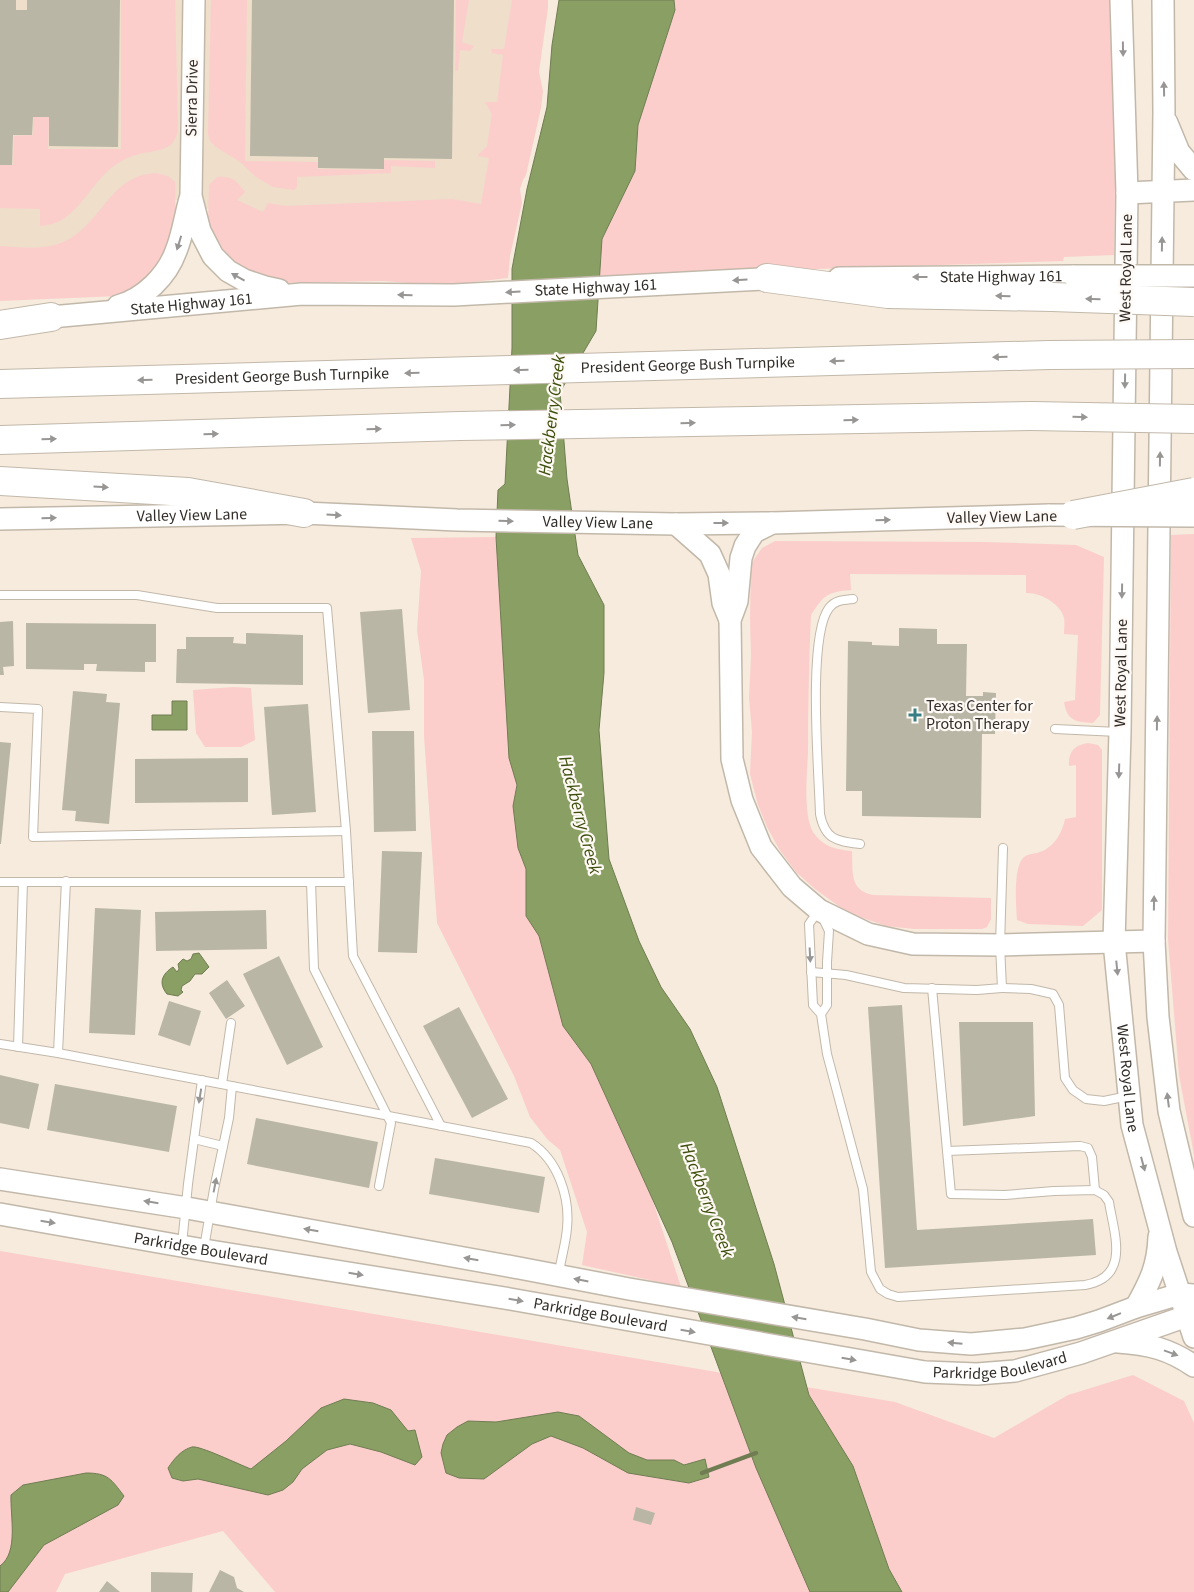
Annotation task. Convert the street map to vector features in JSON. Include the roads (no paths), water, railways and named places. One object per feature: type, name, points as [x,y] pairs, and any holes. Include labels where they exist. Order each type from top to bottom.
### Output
[{"type":"highway","points":[[767,278],[888,294],[1194,302]]},
{"type":"highway","points":[[0,325],[51,317]]},
{"type":"highway","name":"President George Bush Turnpike","points":[[0,384],[1049,355],[1194,354]]},
{"type":"highway","points":[[0,440],[460,426],[1031,416],[1194,419]]},
{"type":"highway","points":[[0,481],[188,492],[304,513]]},
{"type":"highway","points":[[1061,515],[1194,492]]},
{"type":"main road","name":"Sierra Drive","points":[[191,196],[194,0]]},
{"type":"main road","name":"West Royal Lane","points":[[1121,0],[1127,193],[1120,732],[1114,942],[1132,1125],[1159,1224],[1187,1295],[1194,1337]]},
{"type":"main road","points":[[1163,0],[1164,112],[1154,941],[1158,1016],[1169,1111],[1194,1216]]},
{"type":"main road","points":[[1164,112],[1168,129],[1179,152],[1194,170]]},
{"type":"main road","points":[[1127,193],[1194,190]]},
{"type":"main road","points":[[191,196],[206,246],[228,271],[244,280],[265,287],[302,294]]},
{"type":"main road","points":[[92,313],[122,305],[141,295],[154,285],[167,269],[176,253],[191,196]]},
{"type":"main road","name":"State Highway 161","points":[[0,317],[51,317],[302,294],[454,295],[767,278],[1194,276]]},
{"type":"main road","name":"Valley View Lane","points":[[0,519],[304,513],[457,520],[676,524],[1061,515],[1194,516]]},
{"type":"main road","points":[[772,523],[754,532],[745,546],[741,558],[737,601],[730,620],[732,759],[742,800],[761,847],[792,887],[819,910],[868,934],[913,944],[1000,945],[1154,941]]},
{"type":"main road","points":[[676,524],[710,554],[719,574],[723,603],[730,620]]},
{"type":"main road","name":"Parkridge Boulevard","points":[[0,1179],[210,1212],[558,1275],[629,1290],[919,1340],[970,1344],[1025,1339],[1099,1322],[1136,1307],[1187,1295]]},
{"type":"main road","name":"Parkridge Boulevard","points":[[0,1214],[204,1250],[510,1299],[925,1372],[977,1374],[1015,1371],[1081,1353],[1190,1313]]},
{"type":"main road","points":[[1136,1307],[1150,1283],[1158,1253],[1159,1224]]},
{"type":"main road","points":[[1111,1342],[1145,1344],[1178,1355],[1194,1366]]},
{"type":"lane","points":[[0,595],[137,595],[217,608],[327,608],[346,831],[353,956],[441,1126]]},
{"type":"lane","points":[[853,599],[839,600],[829,607],[822,620],[817,670],[816,726],[820,814],[823,828],[831,837],[844,842],[860,844]]},
{"type":"lane","points":[[0,708],[38,709],[33,837],[346,831]]},
{"type":"lane","points":[[1055,730],[1120,732]]},
{"type":"lane","points":[[1002,988],[1000,945],[1003,848]]},
{"type":"lane","points":[[58,1053],[66,881]]},
{"type":"lane","points":[[0,882],[349,882]]},
{"type":"lane","points":[[18,1047],[24,882]]},
{"type":"lane","points":[[311,882],[314,969],[391,1123],[379,1186]]},
{"type":"lane","points":[[821,1014],[828,1005],[826,973],[829,931],[819,910],[809,924],[813,1005],[821,1014],[827,1054],[863,1189],[871,1272],[880,1289],[898,1297],[1085,1285],[1101,1281],[1109,1274],[1117,1254],[1108,1202],[1104,1195],[1095,1190],[1005,1195],[950,1194],[932,988]]},
{"type":"lane","points":[[811,972],[846,975],[904,988],[1031,989],[1053,994],[1059,1004],[1065,1078],[1073,1090],[1086,1099],[1104,1100],[1130,1096]]},
{"type":"lane","points":[[222,1084],[231,1023]]},
{"type":"lane","points":[[0,1044],[58,1053],[531,1143],[543,1153],[560,1179],[566,1202],[567,1229],[558,1275]]},
{"type":"lane","points":[[182,1246],[202,1080]]},
{"type":"lane","points":[[204,1250],[229,1118],[232,1086]]},
{"type":"lane","points":[[194,1139],[223,1146]]},
{"type":"lane","points":[[947,1151],[1080,1146],[1088,1148],[1092,1157],[1095,1190]]},
{"type":"water","name":"Hackberry Creek","points":[[559,0],[674,0],[675,10],[638,125],[635,171],[602,239],[596,331],[560,392],[567,479],[578,555],[604,605],[604,673],[599,730],[609,859],[639,941],[661,987],[690,1029],[717,1087],[774,1264],[809,1395],[853,1466],[889,1569],[902,1592],[810,1592],[756,1468],[672,1242],[591,1064],[563,1026],[539,936],[526,916],[526,869],[518,848],[513,806],[517,785],[509,758],[496,537],[498,490],[505,484],[512,348],[512,269],[527,189],[547,107],[552,45]]},
{"type":"water","points":[[172,701],[187,701],[187,730],[152,730],[152,715],[172,715]]},
{"type":"water","points":[[199,953],[209,967],[202,974],[195,974],[190,981],[182,986],[181,990],[183,992],[178,996],[167,994],[162,982],[166,973],[173,967],[177,972],[179,969],[178,964],[183,959],[187,961],[191,959],[193,954]]},
{"type":"water","points":[[344,1399],[373,1403],[391,1410],[408,1431],[415,1430],[422,1457],[415,1465],[381,1452],[350,1444],[327,1450],[302,1469],[293,1482],[283,1490],[268,1495],[198,1479],[183,1481],[172,1478],[168,1468],[175,1458],[192,1447],[211,1452],[251,1469],[286,1441],[321,1408]]},
{"type":"water","points":[[558,1412],[579,1416],[629,1453],[647,1460],[674,1460],[684,1465],[705,1459],[709,1477],[689,1483],[628,1473],[583,1448],[551,1436],[532,1444],[484,1479],[459,1478],[446,1473],[441,1453],[443,1444],[447,1435],[468,1421],[496,1422]]},
{"type":"water","points":[[86,1473],[99,1474],[112,1481],[124,1496],[118,1505],[44,1545],[8,1592],[0,1592],[0,1566],[6,1560],[12,1543],[11,1495],[23,1485]]},
{"type":"waterway","points":[[702,1473],[756,1453]]},
{"type":"place","name":"Texas Center for Proton Therapy","points":[[915,715]]}]
